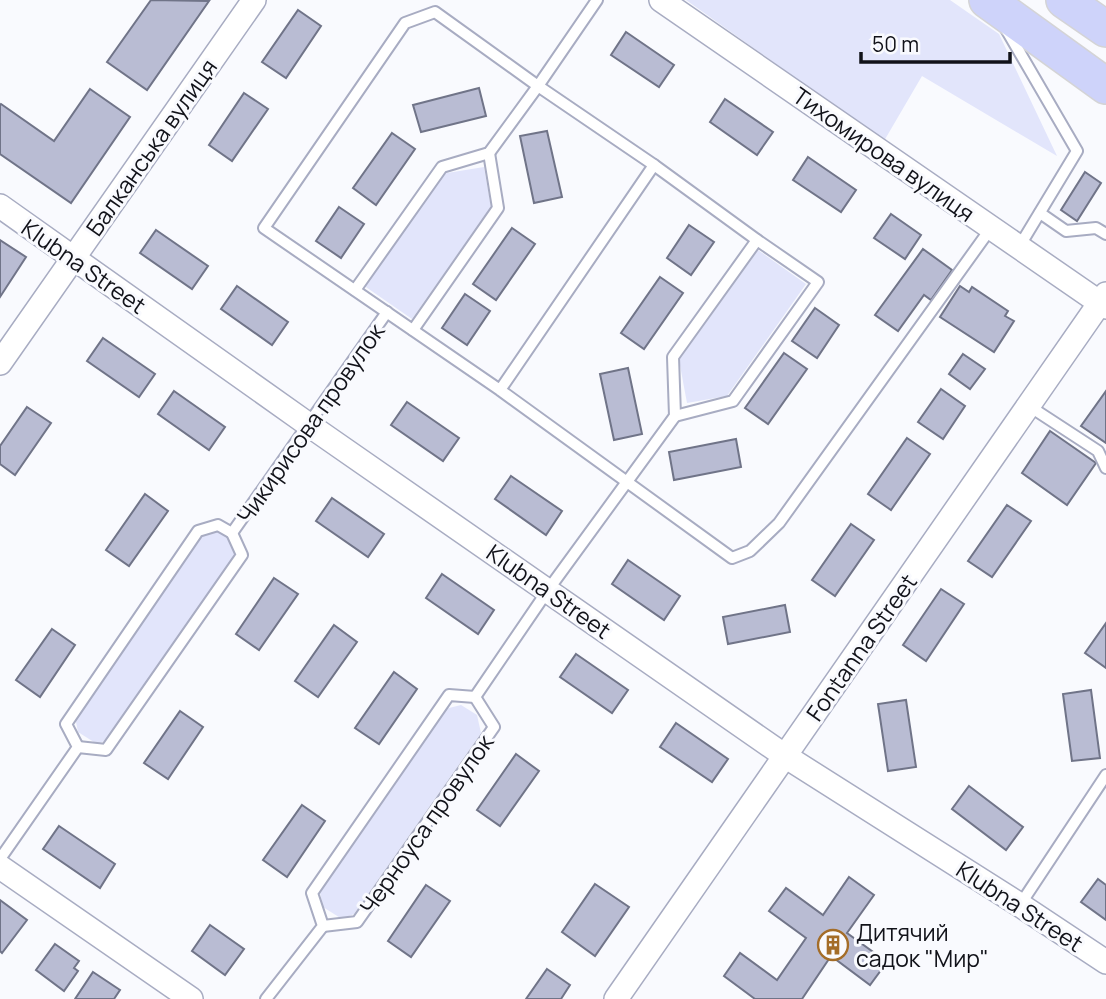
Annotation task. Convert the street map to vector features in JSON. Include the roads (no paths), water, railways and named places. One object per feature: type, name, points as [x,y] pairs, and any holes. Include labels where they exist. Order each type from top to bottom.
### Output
[{"type":"main road","points":[[987,0],[1106,86]]},
{"type":"main road","points":[[1064,0],[1106,29]]},
{"type":"street","name":"Балканська вулиця","points":[[0,363],[254,0]]},
{"type":"street","name":"Тихомирова вулиця","points":[[661,0],[991,228],[1104,302]]},
{"type":"street","name":"Klubna Street","points":[[0,206],[785,756],[1106,962]]},
{"type":"street","name":"Fontanna Street","points":[[616,999],[1104,302]]},
{"type":"street","points":[[0,867],[191,999]]},
{"type":"lane","points":[[355,290],[442,167],[489,153],[597,0]]},
{"type":"lane","points":[[987,0],[1077,151],[1019,247]]},
{"type":"lane","points":[[757,240],[673,357],[675,416],[733,401],[818,282],[435,12],[405,23],[264,228],[500,390],[732,558],[750,551],[779,523],[991,228]]},
{"type":"lane","points":[[413,330],[498,208],[489,153]]},
{"type":"lane","points":[[500,390],[654,165]]},
{"type":"lane","points":[[1040,213],[1066,231],[1096,228],[1106,234]]},
{"type":"lane","name":"Чикирисова провулок","points":[[232,533],[387,312]]},
{"type":"lane","points":[[1029,406],[1098,451],[1106,468]]},
{"type":"lane","name":"Черноуса провулок","points":[[475,697],[548,590],[675,416]]},
{"type":"lane","name":"Чикирисова провулок","points":[[218,525],[232,533],[242,555],[106,750],[78,747],[66,723],[198,531],[218,525]]},
{"type":"lane","name":"Черноуса провулок","points":[[449,695],[475,697],[494,727],[357,922],[323,926],[312,893],[449,695]]},
{"type":"lane","points":[[0,859],[78,747]]},
{"type":"lane","points":[[1020,905],[1106,775]]},
{"type":"lane","points":[[266,999],[323,926]]},
{"type":"place","name":"Дитячий садок \"Мир\"","points":[[833,945]]}]
